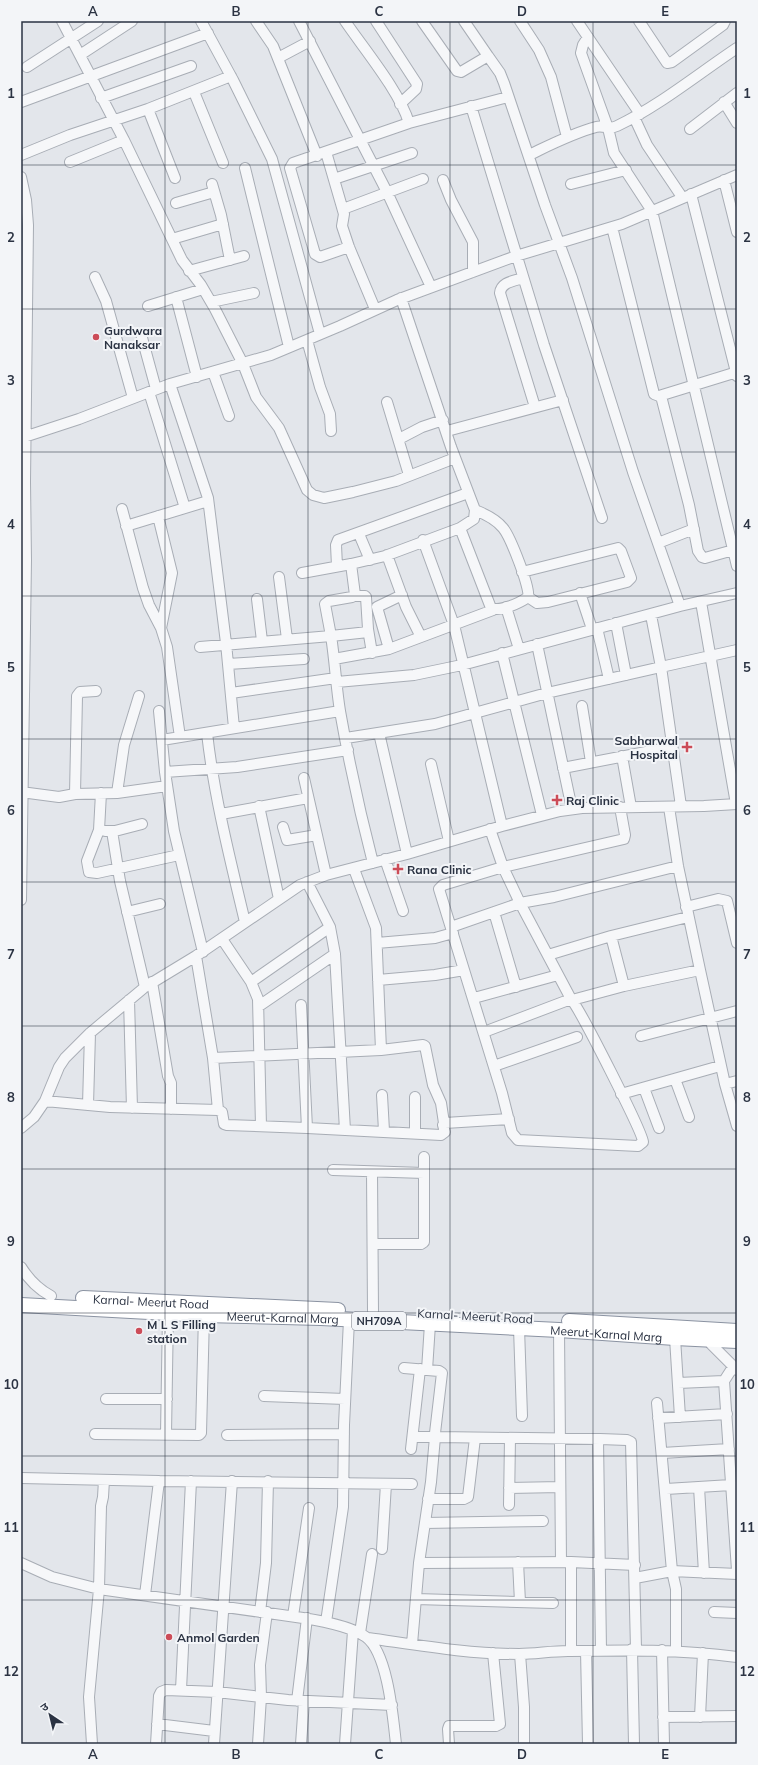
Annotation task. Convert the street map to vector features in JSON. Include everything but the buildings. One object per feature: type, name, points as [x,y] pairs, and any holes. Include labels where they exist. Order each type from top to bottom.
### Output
[{"type":"highway","name":"Karnal- Meerut Road","points":[[21,1295],[374,1311],[710,1335],[737,1331]]},
{"type":"highway","name":"Meerut-Karnal Marg","points":[[21,1304],[204,1315],[560,1330],[675,1338],[710,1335],[737,1341]]},
{"type":"street","points":[[62,21],[112,120],[124,140],[172,239],[189,271],[203,288],[211,302],[243,364],[256,397],[279,428],[307,490],[313,496],[324,498],[386,485],[455,458]]},
{"type":"street","points":[[27,67],[98,21]]},
{"type":"street","points":[[80,55],[132,21]]},
{"type":"street","points":[[201,21],[231,76],[272,159],[320,334]]},
{"type":"street","points":[[256,21],[278,58],[283,74],[306,125],[334,179],[343,209],[344,217],[342,226],[375,309]]},
{"type":"street","points":[[299,21],[387,192],[431,287]]},
{"type":"street","points":[[345,21],[400,104],[409,123]]},
{"type":"street","points":[[376,21],[417,84],[416,89],[400,104]]},
{"type":"street","points":[[422,21],[459,72],[488,56]]},
{"type":"street","points":[[464,21],[502,77],[558,243],[572,278],[626,452],[680,606]]},
{"type":"street","points":[[520,21],[539,50],[551,77],[567,138]]},
{"type":"street","points":[[639,21],[667,63],[672,62],[723,25],[725,21]]},
{"type":"street","points":[[579,22],[637,116],[647,145],[687,196],[737,374],[693,385],[661,396],[656,396],[652,392],[612,227]]},
{"type":"street","points":[[21,102],[208,33]]},
{"type":"street","points":[[588,37],[583,44],[581,53],[608,128],[614,153],[652,211],[693,385],[735,550],[737,566]]},
{"type":"street","points":[[278,58],[310,41]]},
{"type":"street","points":[[528,155],[596,127],[616,127],[637,116],[737,48]]},
{"type":"street","points":[[101,98],[191,66]]},
{"type":"street","points":[[21,155],[112,120],[148,109],[194,92],[231,76]]},
{"type":"street","points":[[194,92],[222,163]]},
{"type":"street","points":[[690,129],[737,93]]},
{"type":"street","points":[[349,246],[320,257],[316,256],[313,251],[290,168],[292,163],[409,123],[508,97]]},
{"type":"street","points":[[724,102],[737,123]]},
{"type":"street","points":[[472,106],[516,256],[602,518]]},
{"type":"street","points":[[148,109],[175,178]]},
{"type":"street","points":[[70,162],[124,140]]},
{"type":"street","points":[[334,179],[412,153]]},
{"type":"street","points":[[245,168],[289,347]]},
{"type":"street","points":[[572,184],[626,170]]},
{"type":"street","points":[[23,438],[170,384],[243,364],[307,340],[401,298],[516,256],[612,227],[737,175]]},
{"type":"street","points":[[21,177],[25,189],[21,900]]},
{"type":"street","points":[[343,209],[423,179]]},
{"type":"street","points":[[443,180],[451,200],[473,242],[472,272]]},
{"type":"street","points":[[724,180],[737,232]]},
{"type":"street","points":[[176,203],[213,188],[223,224],[230,260]]},
{"type":"street","points":[[172,239],[223,224]]},
{"type":"street","points":[[189,271],[244,256]]},
{"type":"street","points":[[95,277],[106,301],[133,398]]},
{"type":"street","points":[[523,278],[506,284],[501,289],[500,294],[535,407]]},
{"type":"street","points":[[148,306],[203,288]]},
{"type":"street","points":[[211,302],[254,293]]},
{"type":"street","points":[[176,297],[196,377]]},
{"type":"street","points":[[302,573],[370,560],[387,555],[423,540],[460,528],[474,519],[475,510],[455,458],[401,298]]},
{"type":"street","points":[[141,334],[153,390],[185,508]]},
{"type":"street","points":[[307,340],[320,387],[330,414],[331,431]]},
{"type":"street","points":[[213,372],[229,416]]},
{"type":"street","points":[[170,384],[194,452],[208,501],[226,644],[234,728]]},
{"type":"street","points":[[661,396],[674,442],[698,551],[702,557],[714,556],[735,550]]},
{"type":"street","points":[[446,431],[563,400]]},
{"type":"street","points":[[387,402],[409,475]]},
{"type":"street","points":[[399,439],[422,427],[443,420]]},
{"type":"street","points":[[337,566],[336,542],[340,539],[359,534],[468,493]]},
{"type":"street","points":[[126,526],[208,501]]},
{"type":"street","points":[[122,509],[146,598],[161,628],[171,669],[180,737]]},
{"type":"street","points":[[475,510],[491,518],[502,527],[512,544],[528,590],[528,597]]},
{"type":"street","points":[[158,516],[172,573],[161,628]]},
{"type":"street","points":[[460,528],[489,606],[493,610]]},
{"type":"street","points":[[658,543],[694,528]]},
{"type":"street","points":[[359,534],[370,560]]},
{"type":"street","points":[[423,540],[454,625],[462,665],[502,826]]},
{"type":"street","points":[[522,572],[615,548],[620,549],[631,578],[629,581],[540,603],[528,597]]},
{"type":"street","points":[[387,555],[402,595],[421,637]]},
{"type":"street","points":[[351,564],[355,592],[354,596]]},
{"type":"street","points":[[279,577],[287,639]]},
{"type":"street","points":[[580,593],[595,629],[609,679]]},
{"type":"street","points":[[231,694],[336,680],[414,674],[462,665],[680,606],[737,594]]},
{"type":"street","points":[[389,649],[377,607],[402,595]]},
{"type":"street","points":[[372,653],[368,632],[366,596],[354,596],[329,601],[326,604],[340,711],[360,811],[373,863]]},
{"type":"street","points":[[334,659],[389,649],[493,610],[506,607],[528,597]]},
{"type":"street","points":[[257,599],[262,641]]},
{"type":"street","points":[[21,1128],[34,1117],[45,1101],[64,1058],[90,1033],[148,985],[199,954],[279,899],[307,882],[326,875],[354,869],[490,829],[542,815],[572,809],[736,804],[701,602]]},
{"type":"street","points":[[506,607],[519,649]]},
{"type":"street","points":[[651,614],[661,667],[681,806]]},
{"type":"street","points":[[616,623],[626,675]]},
{"type":"street","points":[[200,647],[368,632]]},
{"type":"street","points":[[537,644],[572,809]]},
{"type":"street","points":[[346,738],[435,724],[547,693],[737,650]]},
{"type":"street","points":[[502,653],[542,815]]},
{"type":"street","points":[[228,664],[304,659]]},
{"type":"street","points":[[75,794],[77,696],[80,692],[96,690]]},
{"type":"street","points":[[117,793],[124,745],[139,696]]},
{"type":"street","points":[[582,706],[591,762]]},
{"type":"street","points":[[159,711],[167,786],[199,954],[213,1058],[218,1110]]},
{"type":"street","points":[[162,740],[340,711]]},
{"type":"street","points":[[207,733],[211,770],[233,874],[245,922]]},
{"type":"street","points":[[379,733],[407,854]]},
{"type":"street","points":[[563,768],[672,747]]},
{"type":"street","points":[[165,772],[211,770],[348,750]]},
{"type":"street","points":[[622,756],[630,807]]},
{"type":"street","points":[[431,764],[449,841]]},
{"type":"street","points":[[304,778],[326,875]]},
{"type":"street","points":[[22,792],[54,797],[75,794],[117,793],[167,786]]},
{"type":"street","points":[[101,793],[99,830],[87,861],[88,870],[92,874],[118,867],[179,855]]},
{"type":"street","points":[[221,814],[308,798]]},
{"type":"street","points":[[259,806],[279,899]]},
{"type":"street","points":[[669,806],[678,866],[688,917],[720,1066],[737,1126]]},
{"type":"street","points":[[490,829],[503,867],[520,903],[622,1094],[642,1135],[642,1142],[638,1146],[518,1140],[512,1133],[474,998],[439,892],[440,886],[503,867],[624,839],[625,835],[620,807]]},
{"type":"street","points":[[99,830],[112,831],[142,824]]},
{"type":"street","points":[[283,828],[287,840],[317,835]]},
{"type":"street","points":[[112,831],[127,912],[148,985],[168,1076],[171,1083],[171,1109]]},
{"type":"street","points":[[385,859],[403,911]]},
{"type":"street","points":[[377,943],[435,938],[494,912],[520,903],[554,897],[678,866]]},
{"type":"street","points":[[354,869],[374,919],[377,943],[381,1050]]},
{"type":"street","points":[[307,882],[330,927],[335,954],[345,1130]]},
{"type":"street","points":[[686,907],[718,899],[727,901],[737,943]]},
{"type":"street","points":[[127,912],[160,904]]},
{"type":"street","points":[[494,912],[516,986]]},
{"type":"street","points":[[548,955],[611,936],[688,917]]},
{"type":"street","points":[[251,982],[330,927]]},
{"type":"street","points":[[611,936],[624,986]]},
{"type":"street","points":[[222,938],[251,982],[256,992],[259,1006],[261,1126]]},
{"type":"street","points":[[259,1006],[335,954]]},
{"type":"street","points":[[378,980],[435,975],[464,970]]},
{"type":"street","points":[[484,1032],[572,1000],[624,986],[700,970]]},
{"type":"street","points":[[474,998],[558,975]]},
{"type":"street","points":[[129,1000],[132,1108]]},
{"type":"street","points":[[301,1005],[307,1128]]},
{"type":"street","points":[[641,1036],[737,1011]]},
{"type":"street","points":[[88,1105],[90,1033]]},
{"type":"street","points":[[494,1066],[577,1037]]},
{"type":"street","points":[[45,1101],[132,1108],[218,1110],[222,1112],[225,1125],[444,1134],[441,1103],[433,1085],[426,1046],[423,1045],[381,1050],[213,1058]]},
{"type":"street","points":[[622,1094],[720,1066]]},
{"type":"street","points":[[675,1079],[688,1117]]},
{"type":"street","points":[[725,1084],[737,1081]]},
{"type":"street","points":[[644,1088],[659,1128]]},
{"type":"street","points":[[382,1095],[384,1131]]},
{"type":"street","points":[[415,1097],[415,1133]]},
{"type":"street","points":[[444,1124],[509,1119]]},
{"type":"street","points":[[373,1244],[421,1244],[424,1242],[424,1157]]},
{"type":"street","points":[[333,1170],[424,1173]]},
{"type":"street","points":[[372,1172],[374,1311]]},
{"type":"street","points":[[21,1267],[37,1287],[51,1296]]},
{"type":"street","points":[[166,1434],[168,1312]]},
{"type":"street","points":[[95,1434],[199,1435],[202,1431],[204,1315]]},
{"type":"street","points":[[326,1622],[341,1524],[349,1320]]},
{"type":"street","points":[[411,1450],[430,1324]]},
{"type":"street","points":[[519,1328],[522,1416]]},
{"type":"street","points":[[560,1330],[561,1562]]},
{"type":"street","points":[[710,1335],[716,1350],[735,1368],[724,1381],[730,1486],[737,1570]]},
{"type":"street","points":[[675,1338],[680,1417]]},
{"type":"street","points":[[404,1368],[439,1370],[442,1375],[435,1433],[436,1438],[419,1563],[412,1644]]},
{"type":"street","points":[[678,1383],[724,1381]]},
{"type":"street","points":[[264,1396],[345,1399]]},
{"type":"street","points":[[106,1399],[167,1399]]},
{"type":"street","points":[[657,1403],[666,1489],[672,1571],[676,1588],[676,1650]]},
{"type":"street","points":[[658,1418],[727,1414]]},
{"type":"street","points":[[227,1435],[344,1434]]},
{"type":"street","points":[[412,1437],[560,1438],[630,1441],[632,1444],[635,1565],[634,1744]]},
{"type":"street","points":[[428,1499],[464,1499],[468,1497],[475,1438]]},
{"type":"street","points":[[509,1505],[510,1438]]},
{"type":"street","points":[[598,1439],[601,1650]]},
{"type":"street","points":[[662,1453],[729,1449]]},
{"type":"street","points":[[21,1478],[412,1484]]},
{"type":"street","points":[[92,1744],[89,1686],[99,1589],[100,1506],[103,1497],[104,1480]]},
{"type":"street","points":[[145,1595],[159,1481]]},
{"type":"street","points":[[181,1690],[191,1481]]},
{"type":"street","points":[[214,1744],[232,1481]]},
{"type":"street","points":[[258,1744],[268,1481]]},
{"type":"street","points":[[382,1549],[386,1484]]},
{"type":"street","points":[[666,1489],[730,1486]]},
{"type":"street","points":[[509,1488],[560,1487]]},
{"type":"street","points":[[699,1487],[704,1573]]},
{"type":"street","points":[[293,1616],[309,1508]]},
{"type":"street","points":[[425,1523],[543,1521]]},
{"type":"street","points":[[345,1744],[348,1704],[372,1554]]},
{"type":"street","points":[[518,1562],[520,1602]]},
{"type":"street","points":[[419,1563],[571,1562],[635,1565]]},
{"type":"street","points":[[571,1562],[571,1651]]},
{"type":"street","points":[[21,1563],[52,1578],[99,1589],[308,1618],[326,1622],[360,1634],[412,1644],[457,1650],[520,1654],[634,1649],[676,1650],[737,1658]]},
{"type":"street","points":[[635,1578],[672,1571],[737,1574]]},
{"type":"street","points":[[416,1599],[553,1603]]},
{"type":"street","points":[[714,1612],[737,1613]]},
{"type":"street","points":[[301,1744],[300,1701],[308,1618]]},
{"type":"street","points":[[360,1634],[376,1648],[388,1682],[396,1744]]},
{"type":"street","points":[[662,1650],[664,1744]]},
{"type":"street","points":[[586,1651],[588,1744]]},
{"type":"street","points":[[449,1744],[449,1726],[496,1726],[500,1724],[493,1653]]},
{"type":"street","points":[[700,1717],[703,1653]]},
{"type":"street","points":[[520,1654],[524,1744]]},
{"type":"street","points":[[156,1744],[159,1696],[161,1692],[166,1690],[217,1692],[300,1701],[348,1704],[392,1704]]},
{"type":"street","points":[[664,1717],[737,1716]]},
{"type":"street","points":[[157,1724],[214,1731]]},
{"type":"place","name":"Gurdwara Nanaksar","points":[[96,337]]},
{"type":"place","name":"Sabharwal Hospital","points":[[687,747]]},
{"type":"place","name":"Raj Clinic","points":[[557,800]]},
{"type":"place","name":"Rana Clinic","points":[[398,869]]},
{"type":"place","name":"M L S Filling station","points":[[139,1331]]},
{"type":"place","name":"Anmol Garden","points":[[169,1637]]}]
